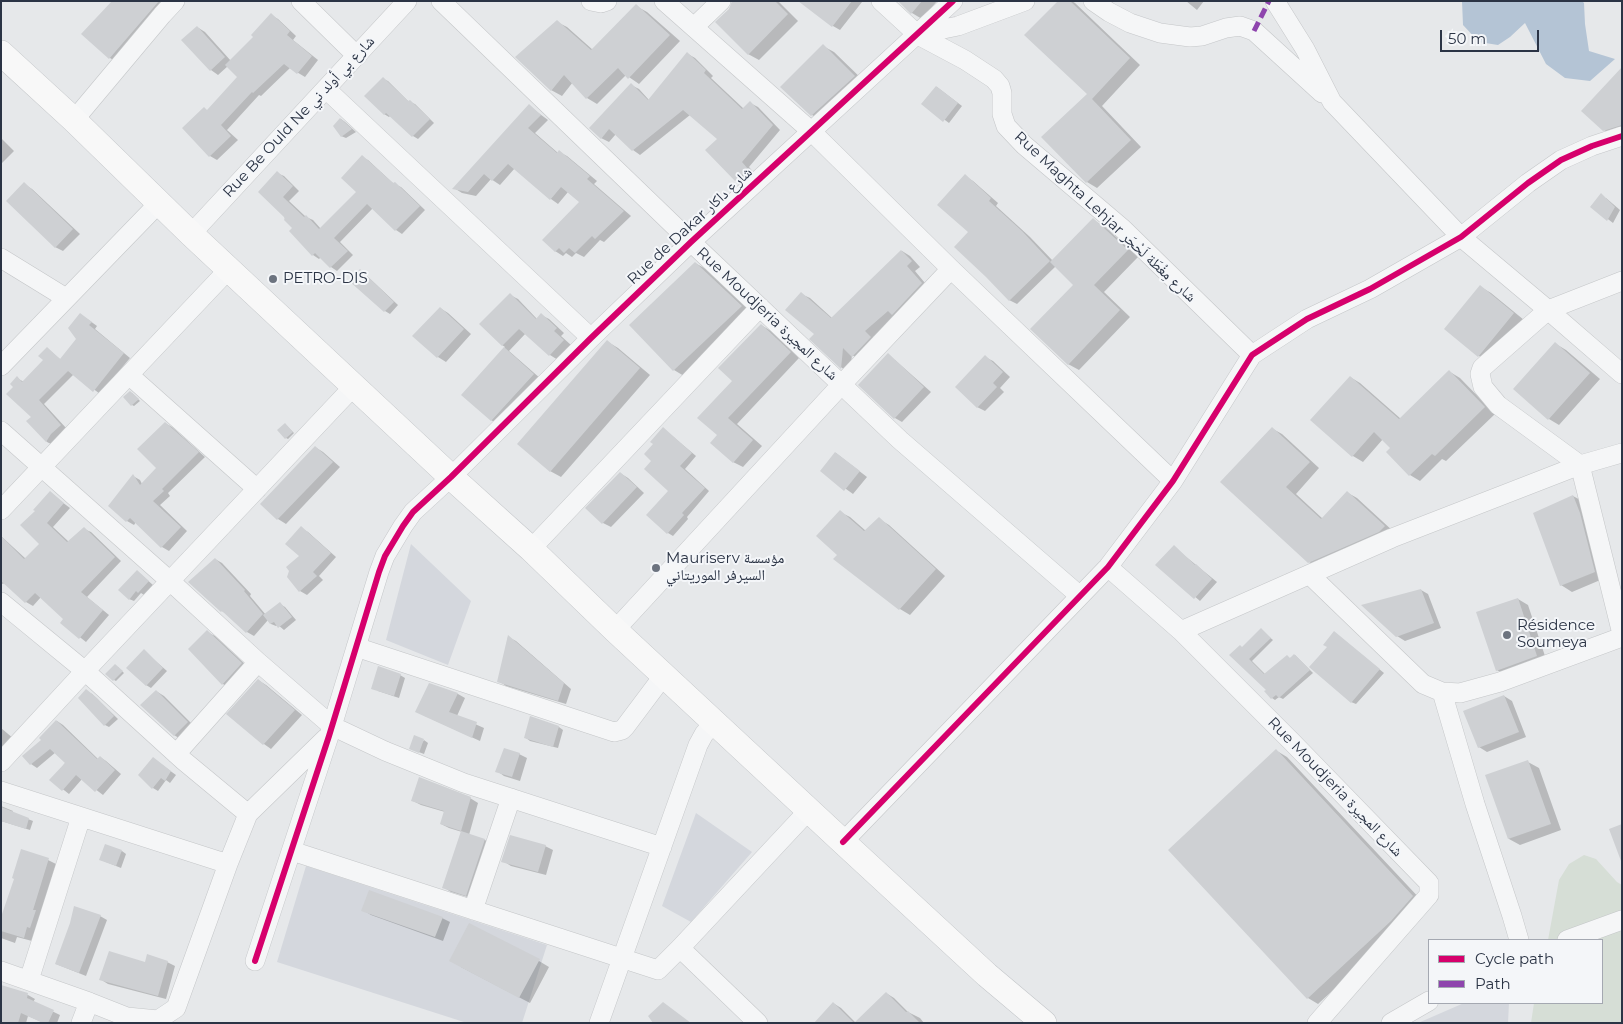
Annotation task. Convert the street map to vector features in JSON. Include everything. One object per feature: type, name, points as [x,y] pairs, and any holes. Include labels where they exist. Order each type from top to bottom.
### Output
[{"type":"main road","points":[[1,53],[74,120],[191,234],[451,477],[532,549],[615,630],[842,842],[987,974],[1044,1023]]},
{"type":"street","points":[[74,120],[162,15],[176,1]]},
{"type":"street","points":[[302,1],[357,56]]},
{"type":"street","name":"Rue Be Ould Ne شارع بي أولد ني","points":[[191,234],[407,1]]},
{"type":"street","name":"Rue Moudjeria شارع المجيرة","points":[[441,1],[900,440],[1080,596]]},
{"type":"street","points":[[591,1],[600,3],[607,1]]},
{"type":"street","points":[[664,1],[811,131],[951,269],[1173,481]]},
{"type":"street","points":[[694,27],[721,1]]},
{"type":"street","name":"Rue Maghta Lehjar شارع مِغْطَة لَحْجَر","points":[[881,1],[918,35],[994,79],[1000,86],[1002,93],[1002,114],[1006,126],[1024,145],[1123,229],[1252,355]]},
{"type":"street","name":"Rue de Dakar شارع داكار","points":[[256,961],[379,572],[393,540],[414,512],[591,338],[691,242],[954,1]]},
{"type":"street","points":[[918,35],[958,26],[1025,1]]},
{"type":"street","points":[[1093,1],[1130,23],[1160,33],[1180,37],[1202,36],[1226,28],[1240,26],[1254,31],[1332,102],[1461,237],[1622,374]]},
{"type":"street","points":[[1275,1],[1305,49],[1332,102]]},
{"type":"street","points":[[326,89],[591,338]]},
{"type":"street","points":[[842,842],[1108,566],[1173,481],[1252,355],[1307,319],[1370,289],[1461,237],[1561,160],[1592,146],[1622,136]]},
{"type":"street","points":[[1,366],[159,203]]},
{"type":"street","points":[[1,258],[66,298]]},
{"type":"street","points":[[1,510],[229,269]]},
{"type":"street","points":[[615,630],[951,269]]},
{"type":"street","points":[[1310,574],[1423,684],[1442,692],[1460,693],[1500,682],[1622,635],[1580,465],[1498,405],[1483,387],[1481,380],[1482,368],[1548,310],[1622,281]]},
{"type":"street","points":[[532,549],[760,307]]},
{"type":"street","points":[[129,375],[257,489]]},
{"type":"street","points":[[1,762],[354,386]]},
{"type":"street","points":[[1,431],[170,581],[330,731],[511,798],[662,847]]},
{"type":"street","points":[[1181,631],[1392,538],[1580,465],[1622,453]]},
{"type":"street","name":"Rue Moudjeria شارع المجيرة","points":[[1108,566],[1181,631],[1429,883],[1429,895],[1317,1023]]},
{"type":"street","points":[[1,602],[85,671],[176,754],[248,814]]},
{"type":"street","points":[[356,647],[614,732],[618,732],[625,727],[664,675]]},
{"type":"street","points":[[176,754],[258,662]]},
{"type":"street","points":[[1442,692],[1474,804],[1519,939]]},
{"type":"street","points":[[599,1023],[698,745],[704,734],[715,722]]},
{"type":"street","points":[[1,971],[127,1017],[158,1020],[176,1008],[248,814],[330,731]]},
{"type":"street","points":[[1,792],[228,864]]},
{"type":"street","points":[[474,910],[511,798]]},
{"type":"street","points":[[292,851],[658,970],[809,810]]},
{"type":"street","points":[[29,980],[81,817]]},
{"type":"street","points":[[1570,939],[1622,920]]},
{"type":"street","points":[[680,948],[758,1023]]},
{"type":"street","points":[[81,1023],[89,1002]]},
{"type":"street","points":[[1391,1023],[1428,1002]]},
{"type":"shaded area","points":[[411,544],[471,601],[448,665],[386,640]]},
{"type":"shaded area","points":[[696,813],[752,852],[691,922],[662,906]]},
{"type":"shaded area","points":[[1584,855],[1596,859],[1622,885],[1622,1023],[1531,1023],[1534,1004],[1603,1004],[1603,939],[1548,939],[1559,880],[1569,864]]},
{"type":"shaded area","points":[[306,866],[547,945],[522,1023],[467,1023],[277,962]]},
{"type":"shaded area","points":[[1462,1004],[1509,1004],[1508,1023],[1418,1023]]},
{"type":"water","points":[[1462,1],[1582,1],[1584,3],[1589,51],[1615,59],[1590,81],[1565,78],[1546,64],[1525,23],[1498,45],[1479,42],[1463,25]]},
{"type":"building","points":[[112,1],[159,1],[109,59],[81,34]]},
{"type":"building","points":[[732,1],[775,1],[788,14],[748,55],[715,22],[729,9]]},
{"type":"building","points":[[798,1],[852,1],[832,27]]},
{"type":"building","points":[[898,1],[922,1],[911,14]]},
{"type":"building","points":[[1058,1],[1070,1],[1130,58],[1092,99],[1131,140],[1086,183],[1041,137],[1087,94],[1024,35]]},
{"type":"building","points":[[636,4],[670,35],[628,79],[618,68],[586,99],[564,75],[551,91],[515,57],[557,20],[591,50]]},
{"type":"building","points":[[271,13],[290,31],[287,35],[312,56],[297,74],[284,64],[252,92],[221,125],[231,136],[209,157],[182,128],[204,107],[207,110],[237,77],[225,65],[253,37],[251,35]]},
{"type":"building","points":[[197,26],[225,57],[210,71],[181,40]]},
{"type":"building","points":[[823,44],[855,76],[811,116],[780,87]]},
{"type":"building","points":[[687,52],[706,70],[704,73],[742,109],[750,101],[773,125],[742,162],[748,169],[735,181],[705,150],[717,139],[683,110],[632,151],[609,129],[601,139],[589,128],[631,83],[648,100]]},
{"type":"building","points":[[1622,67],[1622,125],[1603,131],[1581,111]]},
{"type":"building","points":[[383,77],[430,119],[412,137],[364,96]]},
{"type":"building","points":[[936,86],[958,103],[943,122],[921,104]]},
{"type":"building","points":[[529,104],[541,115],[528,128],[557,153],[559,150],[590,176],[587,179],[624,211],[595,239],[592,236],[575,253],[569,248],[564,253],[559,248],[555,252],[542,240],[579,202],[561,187],[550,200],[508,164],[492,181],[484,174],[468,192],[452,189]]},
{"type":"building","points":[[340,118],[352,129],[341,137],[333,126]]},
{"type":"building","points":[[362,155],[393,183],[395,182],[420,206],[395,231],[367,204],[334,238],[348,251],[330,268],[315,253],[312,256],[289,231],[292,228],[284,220],[285,218],[258,192],[277,171],[293,186],[283,197],[304,217],[306,215],[319,229],[356,192],[341,178]]},
{"type":"building","points":[[965,174],[991,198],[989,201],[1022,231],[1050,261],[1009,301],[954,247],[968,232],[937,205]]},
{"type":"building","points":[[24,182],[73,229],[55,248],[6,201]]},
{"type":"building","points":[[1601,193],[1615,207],[1607,221],[1590,207]]},
{"type":"building","points":[[1093,218],[1128,250],[1094,285],[1120,310],[1068,365],[1030,329],[1073,285],[1050,262]]},
{"type":"building","points":[[901,250],[912,261],[907,266],[922,283],[892,315],[888,311],[865,331],[871,337],[852,357],[843,348],[841,369],[809,339],[814,334],[785,310],[801,292],[831,318]]},
{"type":"building","points":[[695,262],[742,306],[673,371],[629,325]]},
{"type":"building","points":[[360,269],[394,302],[384,312],[349,281]]},
{"type":"building","points":[[1480,285],[1514,313],[1478,357],[1444,329]]},
{"type":"building","points":[[510,293],[536,319],[541,313],[557,328],[554,331],[564,340],[549,356],[519,329],[502,346],[479,324]]},
{"type":"building","points":[[440,307],[464,329],[437,358],[412,336]]},
{"type":"building","points":[[80,313],[92,322],[89,325],[124,353],[93,392],[68,371],[39,400],[61,425],[51,434],[46,442],[26,421],[31,417],[6,394],[13,387],[10,384],[17,376],[22,382],[43,360],[38,356],[47,347],[60,359],[76,339],[68,328]]},
{"type":"building","points":[[761,324],[791,352],[728,418],[753,440],[733,463],[710,443],[717,435],[697,418],[732,381],[718,368]]},
{"type":"building","points":[[607,340],[640,368],[550,472],[517,444]]},
{"type":"building","points":[[1555,342],[1590,373],[1548,420],[1513,389]]},
{"type":"building","points":[[504,347],[534,374],[491,421],[461,395]]},
{"type":"building","points":[[888,353],[924,387],[894,419],[858,385]]},
{"type":"building","points":[[985,355],[1003,372],[993,383],[997,387],[977,408],[955,387]]},
{"type":"building","points":[[1449,370],[1485,407],[1435,456],[1432,454],[1409,476],[1386,452],[1390,448],[1374,432],[1352,457],[1310,420],[1350,376],[1399,419]]},
{"type":"building","points":[[130,391],[139,399],[131,406],[123,397]]},
{"type":"building","points":[[165,422],[199,452],[162,489],[164,491],[153,501],[181,527],[161,548],[130,518],[126,522],[108,506],[133,474],[140,485],[156,468],[137,449]]},
{"type":"building","points":[[285,423],[293,432],[285,439],[277,430]]},
{"type":"building","points":[[663,427],[692,453],[680,466],[705,488],[682,513],[684,515],[667,534],[646,515],[668,491],[644,469],[651,461],[644,454],[653,444],[650,442]]},
{"type":"building","points":[[1272,427],[1310,462],[1286,487],[1321,519],[1347,491],[1385,526],[1379,532],[1308,563],[1220,482]]},
{"type":"building","points":[[315,446],[333,462],[277,520],[260,504]]},
{"type":"building","points":[[835,452],[860,471],[844,491],[820,471]]},
{"type":"building","points":[[620,472],[637,487],[602,524],[585,508]]},
{"type":"building","points":[[50,491],[64,503],[47,523],[67,542],[84,527],[115,557],[81,592],[103,610],[79,639],[60,623],[63,619],[35,593],[25,603],[1,581],[1,536],[24,559],[39,544],[20,525],[35,511],[33,510]]},
{"type":"building","points":[[1573,495],[1580,513],[1595,572],[1560,586],[1533,513]]},
{"type":"building","points":[[840,510],[864,531],[879,517],[936,569],[899,610],[833,559],[837,555],[816,536]]},
{"type":"building","points":[[301,526],[331,553],[313,572],[317,576],[299,592],[287,577],[289,571],[286,567],[299,556],[285,544]]},
{"type":"building","points":[[1174,545],[1212,579],[1194,599],[1155,565]]},
{"type":"building","points":[[215,558],[245,590],[263,614],[246,633],[188,582]]},
{"type":"building","points":[[137,570],[149,581],[138,593],[136,591],[129,600],[118,590]]},
{"type":"building","points":[[1421,589],[1434,623],[1396,637],[1361,605]]},
{"type":"building","name":"Résidence Soumeya","points":[[1518,598],[1537,656],[1496,671],[1476,612]]},
{"type":"building","points":[[280,602],[292,617],[278,628],[274,622],[270,624],[263,615]]},
{"type":"building","points":[[1261,628],[1271,638],[1249,659],[1264,674],[1287,655],[1290,658],[1294,654],[1310,670],[1279,698],[1276,695],[1271,699],[1264,691],[1266,690],[1229,655],[1240,645],[1242,647]]},
{"type":"building","points":[[207,630],[242,663],[222,685],[188,649]]},
{"type":"building","points":[[1334,631],[1380,669],[1351,703],[1309,667],[1327,647],[1323,645]]},
{"type":"building","points":[[508,635],[564,683],[558,701],[497,682]]},
{"type":"building","points":[[144,649],[163,668],[146,686],[126,668]]},
{"type":"building","points":[[115,664],[123,671],[113,681],[105,674]]},
{"type":"building","points":[[378,666],[401,674],[394,696],[371,689]]},
{"type":"building","points":[[258,679],[295,710],[263,745],[226,714]]},
{"type":"building","points":[[429,683],[458,693],[449,712],[477,722],[472,738],[415,712]]},
{"type":"building","points":[[86,689],[114,716],[104,726],[78,698]]},
{"type":"building","points":[[156,690],[188,722],[174,736],[140,705]]},
{"type":"building","points":[[1504,695],[1519,732],[1478,748],[1463,711]]},
{"type":"building","points":[[530,716],[559,726],[553,747],[524,738]]},
{"type":"building","points":[[56,720],[97,759],[100,756],[115,770],[95,792],[76,775],[62,791],[49,780],[65,763],[50,749],[30,765],[22,756],[41,740],[39,738]]},
{"type":"building","points":[[414,735],[424,739],[419,753],[409,749]]},
{"type":"building","points":[[504,748],[520,753],[512,777],[495,772]]},
{"type":"building","points":[[1276,749],[1413,896],[1391,921],[1307,999],[1168,850]]},
{"type":"building","points":[[153,757],[171,771],[165,781],[161,778],[152,789],[138,775]]},
{"type":"building","points":[[1528,760],[1551,824],[1508,839],[1485,775]]},
{"type":"building","points":[[419,777],[471,797],[461,831],[440,824],[444,811],[411,801]]},
{"type":"building","points":[[1,807],[29,818],[26,829],[1,821]]},
{"type":"building","points":[[1622,824],[1622,861],[1621,861],[1609,829]]},
{"type":"building","points":[[461,831],[485,839],[466,896],[442,888]]},
{"type":"building","points":[[510,835],[546,845],[538,872],[501,862]]},
{"type":"building","points":[[105,844],[122,850],[116,866],[99,860]]},
{"type":"building","points":[[21,849],[49,858],[33,910],[36,910],[30,928],[27,927],[24,938],[1,931],[1,917],[14,879],[12,878]]},
{"type":"building","points":[[369,890],[443,917],[435,937],[361,911]]},
{"type":"building","points":[[74,906],[101,915],[79,973],[55,964]]},
{"type":"building","points":[[469,923],[540,959],[519,998],[449,961]]},
{"type":"building","points":[[109,951],[145,962],[147,954],[168,961],[158,996],[99,980]]},
{"type":"building","points":[[1,985],[28,993],[27,998],[54,1010],[48,1023],[43,1023],[21,1013],[18,1023],[1,1023]]},
{"type":"building","points":[[886,992],[920,1023],[854,1023]]},
{"type":"building","points":[[663,1002],[691,1023],[653,1023],[648,1016]]},
{"type":"building","points":[[833,1002],[854,1023],[814,1023]]},
{"type":"marked path","points":[[1254,31],[1269,1]]},
{"type":"cycle path","points":[[255,961],[329,736],[379,572],[385,556],[413,512],[691,242],[953,1]]},
{"type":"cycle path","points":[[843,842],[1108,567],[1173,481],[1252,355],[1307,319],[1370,289],[1461,237],[1528,183],[1561,160],[1592,146],[1622,136]]},
{"type":"place","name":"PETRO-DIS","points":[[273,279]]},
{"type":"place","name":"Mauriserv مؤسسة السيرفر الموريتاني","points":[[656,568]]},
{"type":"place","name":"Résidence Soumeya","points":[[1507,635]]}]
